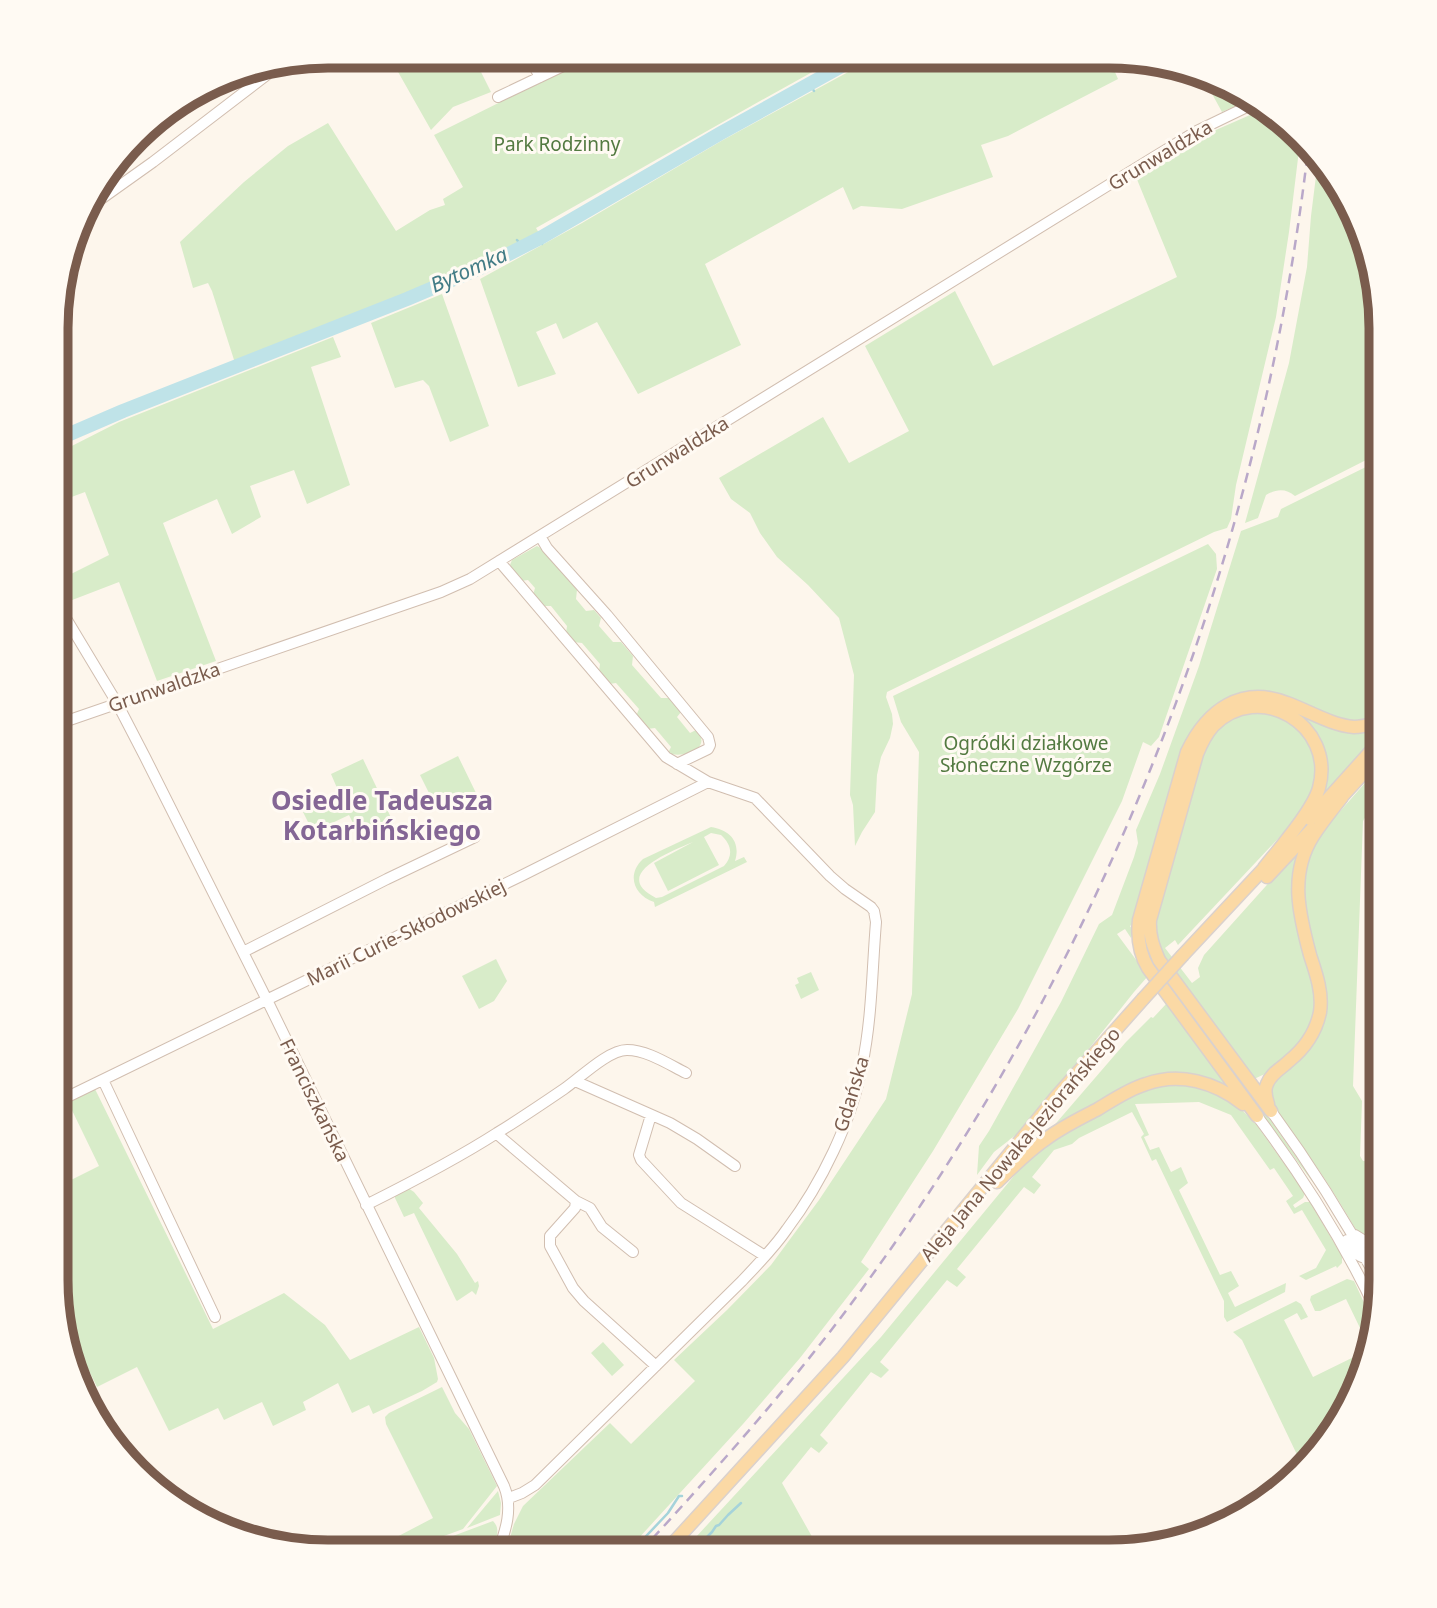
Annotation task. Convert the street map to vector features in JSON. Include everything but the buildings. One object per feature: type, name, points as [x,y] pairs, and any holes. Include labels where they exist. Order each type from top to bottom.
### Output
[{"type":"main road","points":[[1257,1116],[1148,968],[1138,939],[1139,920],[1187,752],[1209,717],[1219,709],[1242,699],[1276,699],[1353,727],[1369,725]]},
{"type":"main road","points":[[1264,868],[1314,801],[1321,778],[1321,759],[1314,739],[1292,716],[1270,709],[1248,708],[1225,716],[1215,724],[1201,743],[1149,928],[1153,948],[1159,960],[1271,1111]]},
{"type":"main road","name":"Aleja Jana Nowaka-Jeziorańskiego","points":[[1186,959],[1264,868],[1369,753]]},
{"type":"main road","name":"Aleja Jana Nowaka-Jeziorańskiego","points":[[676,1540],[835,1366],[1049,1105],[1369,767]]},
{"type":"main road","points":[[1223,1072],[1249,1081],[1259,1081],[1272,1075],[1290,1061],[1308,1041],[1317,1022],[1320,990],[1302,925],[1297,895],[1298,881],[1309,844],[1342,797]]},
{"type":"main road","name":"Aleja Jana Nowaka-Jeziorańskiego","points":[[688,1540],[849,1362],[1145,1003]]},
{"type":"main road","points":[[1271,1111],[1265,1092],[1266,1084],[1272,1075]]},
{"type":"main road","points":[[997,1182],[1046,1138],[1138,1087],[1156,1081],[1176,1079],[1212,1084],[1241,1102],[1257,1116]]},
{"type":"street","points":[[536,68],[540,77]]},
{"type":"street","points":[[498,97],[559,68]]},
{"type":"street","points":[[103,197],[265,76]]},
{"type":"street","name":"Grunwaldzka","points":[[68,720],[441,592],[470,579],[1197,131],[1247,108]]},
{"type":"street","points":[[540,536],[547,548],[607,615],[708,737],[708,749],[677,764]]},
{"type":"street","points":[[499,561],[666,757],[708,782]]},
{"type":"street","name":"Franciszkańska","points":[[68,622],[117,703],[243,952],[509,1498]]},
{"type":"street","name":"Gdańska","points":[[509,1498],[531,1488],[765,1256],[796,1217],[836,1144],[863,1065],[876,922],[874,911],[830,876],[755,798],[708,782]]},
{"type":"street","name":"Marii Curie-Skłodowskiej","points":[[68,1097],[708,782]]},
{"type":"street","points":[[243,952],[475,837]]},
{"type":"street","points":[[366,1205],[496,1134],[606,1058],[625,1050],[652,1057],[686,1073]]},
{"type":"street","points":[[103,1080],[215,1317]]},
{"type":"street","points":[[575,1081],[670,1123],[736,1166]]},
{"type":"street","points":[[1271,1111],[1314,1172],[1369,1263]]},
{"type":"street","points":[[651,1115],[639,1155],[641,1160],[681,1203],[765,1256]]},
{"type":"street","points":[[1257,1116],[1321,1198],[1353,1250],[1367,1259]]},
{"type":"street","points":[[496,1134],[576,1201],[590,1208],[602,1227],[633,1252]]},
{"type":"street","points":[[1277,1143],[1315,1200],[1368,1293]]},
{"type":"street","points":[[576,1201],[575,1208],[550,1236],[550,1246],[573,1288],[584,1301],[656,1366]]},
{"type":"street","points":[[1351,1231],[1369,1242]]},
{"type":"street","points":[[1354,1266],[1367,1259]]},
{"type":"street","points":[[501,1540],[509,1514],[509,1498]]},
{"type":"green space","points":[[396,68],[479,68],[491,92],[453,107],[431,130]]},
{"type":"green space","name":"Park Rodzinny","points":[[569,68],[820,68],[536,228],[539,233],[494,258],[235,363],[212,291],[208,283],[193,288],[180,242],[244,182],[288,146],[328,123],[396,231],[430,210],[445,205],[443,199],[463,187],[434,135]]},
{"type":"green space","points":[[856,68],[1109,68],[1113,68],[1118,79],[1008,136],[981,145],[993,177],[902,209],[861,206],[853,210],[843,187],[705,264],[741,345],[638,394],[597,322],[563,339],[556,323],[536,332],[556,374],[518,387],[480,279],[723,140]]},
{"type":"green space","points":[[1209,88],[1240,104],[1222,112]]},
{"type":"green space","points":[[1254,113],[1299,151],[1276,317],[1227,528],[887,692],[893,724],[877,775],[875,812],[855,846],[850,795],[854,675],[839,618],[777,557],[750,513],[731,499],[719,478],[823,417],[849,463],[909,431],[865,346],[955,291],[993,366],[1177,277],[1136,177],[1209,133]]},
{"type":"green space","points":[[1316,172],[1334,198],[1349,229],[1367,294],[1369,459],[1295,496],[1285,491],[1266,495],[1258,518],[1245,523],[1289,363],[1307,267]]},
{"type":"green space","points":[[442,294],[489,426],[450,442],[429,386],[423,380],[395,388],[371,323]]},
{"type":"green space","points":[[333,337],[341,357],[311,367],[350,485],[307,504],[294,470],[250,486],[261,517],[232,534],[217,499],[163,523],[216,661],[157,681],[119,582],[68,602],[68,572],[69,575],[109,555],[85,492],[68,498],[68,448],[119,422]]},
{"type":"green space","points":[[1369,465],[1369,720],[1355,723],[1314,710],[1206,715],[1136,921],[1130,926],[1133,931],[1131,938],[1125,929],[1117,934],[1148,976],[1041,1109],[1022,1130],[994,1152],[977,1175],[979,1146],[1061,1002],[1099,924],[1112,915],[1138,843],[1136,830],[1160,774],[1199,666],[1241,531],[1278,517],[1281,509]]},
{"type":"green space","name":"Ogródki działkowe Słoneczne Wzgórze","points":[[1208,544],[1216,554],[1217,569],[1159,737],[1151,746],[1143,742],[1122,801],[1018,1009],[933,1151],[861,1262],[869,1269],[800,1358],[637,1540],[509,1540],[523,1506],[610,1423],[631,1444],[695,1381],[674,1360],[771,1265],[819,1200],[886,1099],[912,994],[919,752],[901,722],[893,696]]},
{"type":"green space","points":[[537,546],[577,590],[576,599],[586,611],[594,610],[601,618],[599,626],[613,642],[621,642],[633,656],[632,665],[661,698],[669,698],[681,712],[677,717],[690,733],[696,730],[701,736],[699,747],[688,753],[668,753],[671,747],[655,728],[647,729],[636,716],[639,709],[616,683],[609,684],[599,672],[600,664],[582,643],[573,642],[566,633],[567,626],[551,606],[542,606],[533,595],[535,588],[528,580],[521,581],[510,565],[512,560]]},
{"type":"green space","points":[[1247,703],[1275,703],[1342,728],[1369,729],[1369,745],[1322,797],[1325,760],[1320,743],[1311,728],[1298,717],[1267,704],[1250,704],[1217,718],[1209,725],[1193,753],[1143,928],[1194,745],[1212,720],[1228,709]]},
{"type":"green space","points":[[1253,712],[1276,713],[1307,736],[1318,771],[1310,799],[1289,827],[1178,945],[1175,940],[1165,948],[1192,983],[1200,977],[1198,968],[1204,955],[1302,846],[1298,859],[1315,983],[1315,1016],[1305,1040],[1267,1073],[1254,1079],[1164,960],[1153,928],[1205,743],[1229,719]]},
{"type":"green space","points":[[458,756],[476,793],[438,811],[420,775]]},
{"type":"green space","points":[[363,759],[395,826],[362,841],[349,815],[313,832],[303,812],[340,795],[331,774]]},
{"type":"green space","points":[[1369,778],[1369,812],[1363,821],[1353,1086],[1362,1101],[1360,1156],[1363,1161],[1369,1161],[1369,1237],[1356,1230],[1281,1118],[1270,1097],[1269,1089],[1322,1023],[1301,891],[1309,851],[1320,834]]},
{"type":"green space","points":[[711,827],[724,831],[732,838],[736,848],[735,861],[744,857],[747,862],[655,907],[654,902],[641,895],[635,884],[635,871],[643,859]],"holes":[[[711,833],[721,835],[730,850],[724,866],[662,897],[656,898],[643,889],[639,880],[649,864],[693,842],[654,863],[668,891],[719,865],[704,837]]]},
{"type":"green space","points":[[496,959],[507,981],[494,1001],[479,1009],[462,976]]},
{"type":"green space","points":[[811,972],[819,990],[801,999],[795,985],[799,983],[797,978]]},
{"type":"green space","points":[[1167,1003],[1232,1091],[1178,1075],[1051,1129],[1126,1042]]},
{"type":"green space","points":[[1161,1084],[1207,1086],[1238,1106],[1256,1124],[1305,1193],[1303,1198],[1293,1205],[1295,1208],[1310,1202],[1342,1256],[1342,1263],[1337,1268],[1336,1266],[1306,1280],[1299,1276],[1316,1268],[1326,1250],[1302,1210],[1294,1214],[1286,1201],[1293,1196],[1274,1168],[1270,1170],[1231,1115],[1199,1102],[1135,1104],[1149,1135],[1144,1137],[1150,1150],[1159,1147],[1171,1172],[1181,1167],[1188,1183],[1179,1190],[1220,1275],[1231,1271],[1239,1286],[1228,1293],[1235,1307],[1286,1283],[1285,1292],[1227,1322],[1224,1317],[1224,1301],[1156,1159],[1152,1161],[1141,1137],[1144,1134],[1132,1112],[1072,1144],[1054,1150],[1032,1177],[1041,1185],[1034,1194],[1024,1187],[957,1269],[966,1277],[957,1287],[947,1280],[880,1362],[889,1370],[881,1378],[871,1372],[820,1435],[828,1443],[819,1453],[811,1447],[782,1483],[814,1540],[693,1540],[881,1337],[1028,1159],[1050,1140],[1137,1092]]},
{"type":"green space","points":[[1239,1084],[1248,1088],[1318,1189]]},
{"type":"green space","points":[[94,1087],[213,1329],[284,1293],[325,1325],[350,1360],[419,1327],[434,1358],[437,1382],[373,1414],[369,1405],[352,1413],[338,1383],[303,1402],[306,1410],[273,1426],[262,1402],[224,1420],[218,1408],[169,1431],[137,1367],[97,1387],[77,1345],[70,1314],[68,1182],[99,1166],[68,1102]]},
{"type":"green space","points":[[408,1188],[423,1203],[419,1208],[457,1254],[475,1283],[478,1281],[476,1295],[472,1291],[456,1300],[414,1213],[404,1217],[395,1198],[395,1195]]},
{"type":"green space","points":[[1347,1279],[1354,1281],[1367,1310],[1365,1326],[1360,1328],[1346,1299],[1315,1311],[1311,1296]]},
{"type":"green space","points":[[1296,1301],[1301,1304],[1308,1317],[1301,1320],[1297,1313],[1284,1320],[1313,1377],[1357,1355],[1334,1410],[1298,1458],[1242,1340],[1233,1332]]},
{"type":"green space","points":[[603,1342],[624,1365],[612,1376],[591,1353]]},
{"type":"green space","points":[[442,1387],[455,1413],[469,1429],[497,1486],[463,1529],[433,1540],[391,1540],[433,1518],[386,1424],[385,1417]]},
{"type":"green space","points":[[498,1491],[500,1515],[467,1528]]},
{"type":"green space","points":[[493,1521],[496,1524],[496,1540],[442,1540]]},
{"type":"waterway","name":"Bytomka","points":[[68,435],[487,265],[542,237],[838,68]]},
{"type":"waterway","points":[[810,84],[814,91]]},
{"type":"waterway","name":"Bytomka","points":[[542,237],[542,244]]},
{"type":"waterway","points":[[517,240],[523,247]]},
{"type":"waterway","points":[[642,1540],[668,1513],[679,1496],[682,1496]]},
{"type":"waterway","points":[[704,1540],[741,1503]]},
{"type":"railway","points":[[651,1540],[762,1415],[875,1271],[960,1145],[1036,1013],[1104,878],[1163,738],[1213,595],[1254,449],[1286,300],[1307,160]]},
{"type":"district","name":"Osiedle Tadeusza Kotarbińskiego","points":[[382,816]]}]
